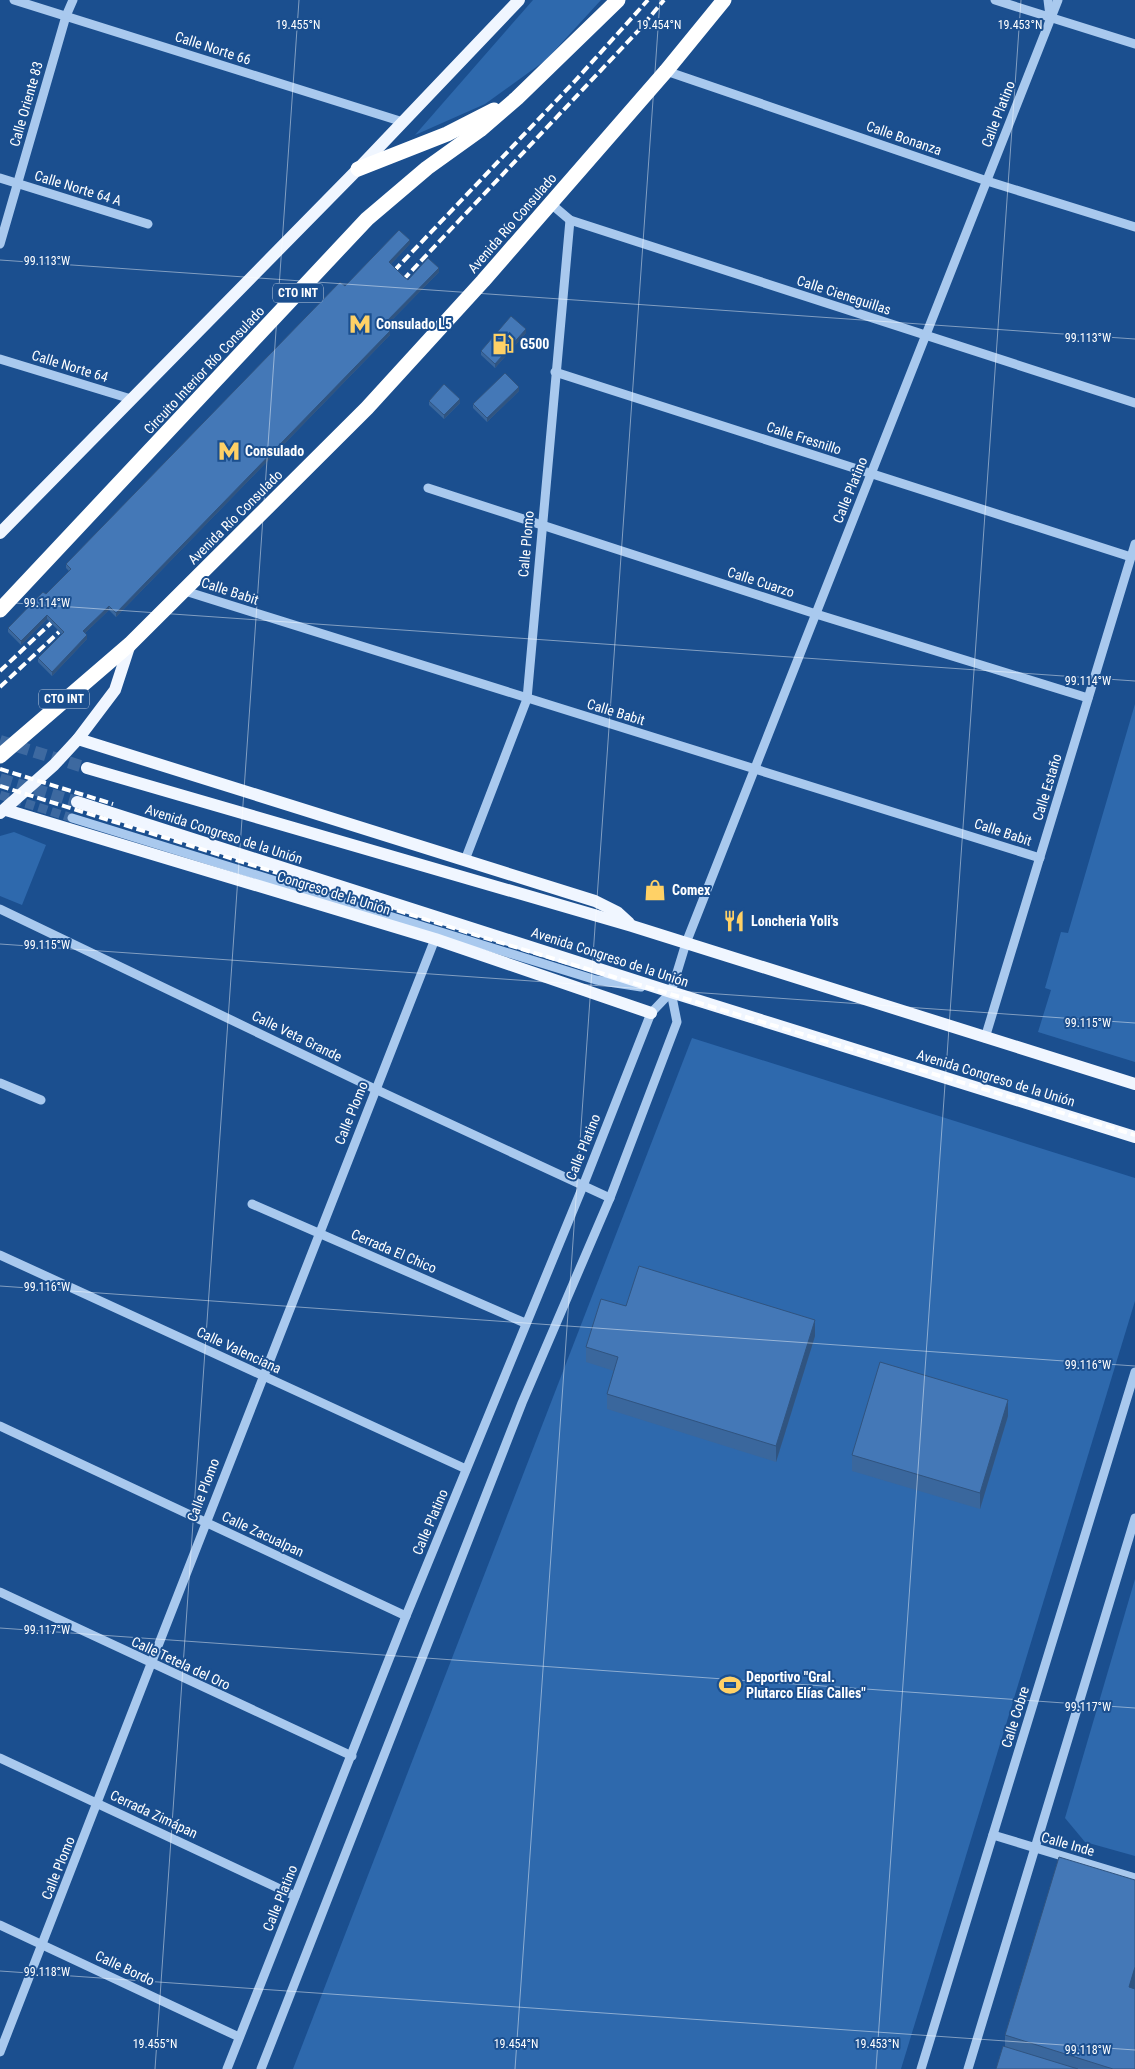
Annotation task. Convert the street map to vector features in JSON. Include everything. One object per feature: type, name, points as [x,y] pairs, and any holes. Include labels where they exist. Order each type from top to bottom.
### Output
[{"type":"highway","name":"Circuito Interior Río Consulado","points":[[0,610],[367,220],[427,168],[480,130],[517,98],[618,0]]},
{"type":"highway","name":"Avenida Río Consulado","points":[[130,644],[367,408],[435,335],[666,71],[724,0]]},
{"type":"highway","points":[[358,169],[447,134],[517,98]]},
{"type":"highway","name":"CTO INT","points":[[0,756],[130,644]]},
{"type":"main road","name":"CTO INT","points":[[0,533],[358,169],[518,0]]},
{"type":"main road","name":"Avenida Río Consulado","points":[[3,812],[54,765],[78,739],[115,690],[130,644]]},
{"type":"main road","points":[[78,739],[595,901],[617,912],[632,926]]},
{"type":"main road","name":"Avenida Congreso de la Unión","points":[[87,768],[632,926],[1135,1084]]},
{"type":"main road","name":"Avenida Congreso de la Unión","points":[[77,802],[671,992],[1135,1137]]},
{"type":"main road","name":"Congreso de la Unión","points":[[3,812],[435,940],[651,1013]]},
{"type":"street","name":"Calle Norte 66","points":[[14,0],[403,122]]},
{"type":"street","name":"Calle Oriente 83","points":[[0,244],[72,0]]},
{"type":"street","points":[[995,0],[1050,19],[1135,44]]},
{"type":"street","points":[[1048,0],[1050,19]]},
{"type":"street","name":"Calle Platino","points":[[261,2069],[522,1404],[610,1198],[676,1022],[671,992],[686,943],[1058,0]]},
{"type":"street","name":"Calle Bonanza","points":[[666,71],[987,181],[1135,227]]},
{"type":"street","name":"Calle Norte 64 A","points":[[0,178],[148,224]]},
{"type":"street","name":"Calle Cieneguillas","points":[[550,203],[570,220],[1135,403]]},
{"type":"street","name":"Calle Plomo","points":[[464,860],[527,699],[570,220]]},
{"type":"street","name":"Calle Norte 64","points":[[0,359],[131,399]]},
{"type":"street","name":"Calle Fresnillo","points":[[555,372],[1131,557]]},
{"type":"street","name":"Calle Cuarzo","points":[[428,488],[816,614],[1088,698]]},
{"type":"street","name":"Calle Estaño","points":[[985,1038],[1135,544]]},
{"type":"street","name":"Calle Babit","points":[[185,591],[1040,858]]},
{"type":"street","points":[[72,818],[596,980],[671,992]]},
{"type":"street","name":"Calle Veta Grande","points":[[0,910],[375,1089],[610,1198]]},
{"type":"street","name":"Calle Plomo","points":[[0,2052],[98,1803],[317,1233],[435,940]]},
{"type":"street","name":"Calle Platino","points":[[227,2069],[406,1616],[583,1186],[651,1013],[671,992]]},
{"type":"street","points":[[0,1083],[41,1100]]},
{"type":"street","name":"Cerrada El Chico","points":[[252,1204],[525,1323]]},
{"type":"street","name":"Calle Valenciana","points":[[0,1254],[466,1469]]},
{"type":"street","name":"Calle Cobre","points":[[921,2069],[1135,1372]]},
{"type":"street","name":"Calle Zacualpan","points":[[0,1426],[406,1616]]},
{"type":"street","points":[[968,2069],[1135,1518]]},
{"type":"street","name":"Calle Tetela del Oro","points":[[0,1592],[150,1664],[352,1756]]},
{"type":"street","name":"Cerrada Zimápan","points":[[0,1758],[295,1896]]},
{"type":"street","name":"Calle Inde","points":[[993,1835],[1135,1878]]},
{"type":"street","name":"Calle Bordo","points":[[0,1925],[239,2037]]},
{"type":"shaded area","points":[[533,0],[601,0],[546,60],[485,104],[415,135]]},
{"type":"shaded area","points":[[1135,704],[1135,1062],[1038,1032],[1051,990],[1045,988],[1061,932],[1068,933]]},
{"type":"shaded area","points":[[14,832],[46,845],[22,905],[0,896],[0,836]]},
{"type":"shaded area","name":"Deportivo \"Gral. Plutarco Elías Calles\"","points":[[692,1038],[1135,1178],[1135,1301],[901,2069],[293,2069]]},
{"type":"shaded area","points":[[1135,1579],[1135,1856],[1085,1842],[1065,1818]]},
{"type":"building","points":[[399,230],[410,240],[389,262],[403,276],[408,280],[428,258],[439,268],[383,325],[390,331],[116,613],[109,606],[83,631],[87,635],[52,672],[38,658],[64,632],[47,615],[21,641],[8,628],[43,592],[46,594],[71,569],[66,564],[340,282],[345,286]]},
{"type":"building","name":"G500","points":[[511,316],[526,329],[495,364],[481,351]]},
{"type":"building","name":"G500","points":[[505,373],[519,387],[487,418],[473,404]]},
{"type":"building","points":[[444,384],[460,399],[444,415],[429,401]]},
{"type":"building","points":[[639,1266],[815,1320],[776,1446],[607,1394],[618,1357],[586,1347],[601,1299],[626,1306]]},
{"type":"building","points":[[880,1362],[1008,1400],[980,1493],[852,1455]]},
{"type":"building","points":[[1059,1857],[1135,1880],[1135,1967],[1129,1987],[1135,1989],[1135,2069],[1113,2069],[1005,2035]]},
{"type":"building","points":[[1003,2046],[1078,2069],[996,2069]]},
{"type":"tunnel","points":[[0,741],[87,768]]},
{"type":"tunnel","points":[[0,779],[77,802]]},
{"type":"tunnel","points":[[0,795],[72,818]]},
{"type":"railway","points":[[394,271],[574,82],[648,0]]},
{"type":"railway","points":[[403,280],[638,31],[664,0]]},
{"type":"railway","points":[[0,671],[51,623]]},
{"type":"railway","points":[[0,687],[59,632]]},
{"type":"railway","points":[[0,769],[113,804]]},
{"type":"railway","points":[[0,786],[482,937],[1135,1135]]},
{"type":"place","name":"Consulado L5","points":[[360,324]]},
{"type":"place","name":"G500","points":[[503,344]]},
{"type":"place","name":"Consulado","points":[[229,451]]},
{"type":"place","name":"Comex","points":[[655,890]]},
{"type":"place","name":"Loncheria Yoli's","points":[[734,921]]},
{"type":"place","name":"Deportivo \"Gral. Plutarco Elías Calles\"","points":[[730,1685]]}]
